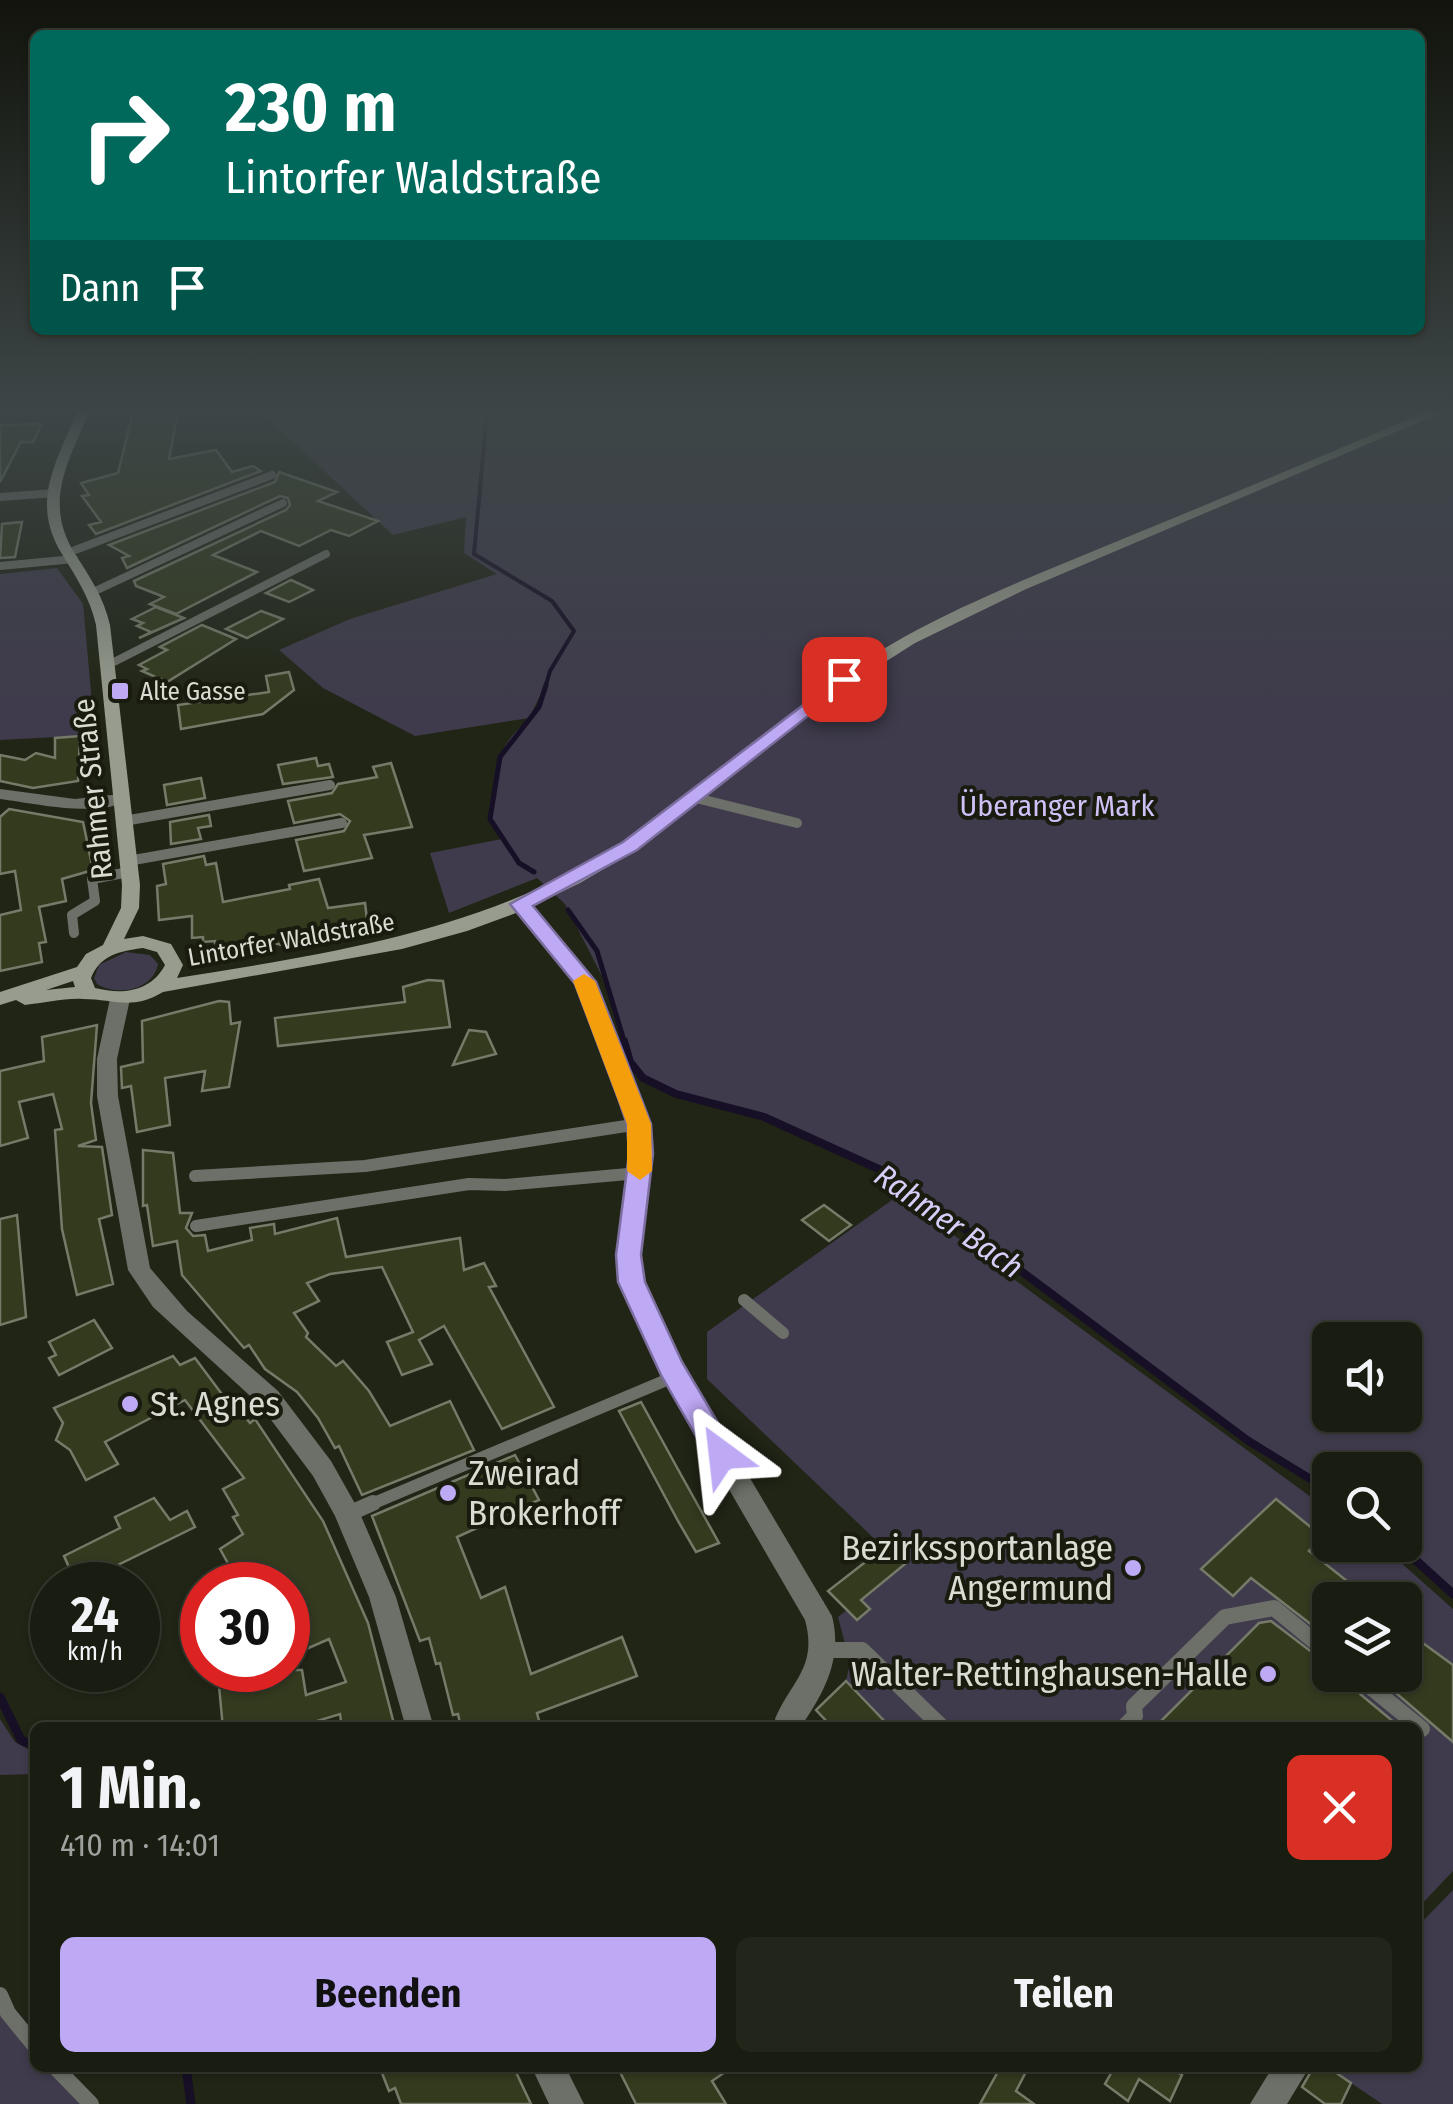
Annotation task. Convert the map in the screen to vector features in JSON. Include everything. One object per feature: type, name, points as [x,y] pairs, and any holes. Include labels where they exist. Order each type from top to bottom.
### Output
[{"type":"main road","name":"Rahmer Straße","points":[[53,510],[53,522],[101,613],[129,867],[130,908],[112,947]]},
{"type":"main road","name":"Lintorfer Waldstraße","points":[[120,999],[228,973],[282,969],[378,952],[520,904],[604,862],[844,679],[945,621],[1206,510]]},
{"type":"main road","name":"Rahmer Straße","points":[[130,908],[137,915],[143,942]]},
{"type":"main road","points":[[85,982],[94,957],[112,947],[143,942],[164,948],[174,965]]},
{"type":"main road","points":[[174,965],[228,973]]},
{"type":"main road","points":[[157,988],[174,965]]},
{"type":"main road","points":[[4,998],[23,999],[85,982],[120,999]]},
{"type":"street","points":[[0,794],[74,804],[121,799]]},
{"type":"street","points":[[520,904],[585,982],[639,1124],[640,1173],[628,1268],[641,1307],[676,1376],[818,1616],[824,1650],[813,1686],[788,1719]]},
{"type":"street","points":[[120,999],[109,1045],[108,1081],[138,1270],[163,1300],[270,1398],[308,1448],[346,1514],[394,1632],[418,1722]]},
{"type":"street","points":[[551,2072],[566,2104]]},
{"type":"street","points":[[1267,2104],[1289,2072]]},
{"type":"lane","points":[[0,566],[72,555],[184,510]]},
{"type":"lane","points":[[93,592],[269,510]]},
{"type":"lane","name":"Rahmer Straße","points":[[108,668],[326,554]]},
{"type":"lane","points":[[108,668],[256,596]]},
{"type":"lane","points":[[124,822],[330,785]]},
{"type":"lane","points":[[692,796],[797,823]]},
{"type":"lane","points":[[74,933],[72,914],[95,900],[92,879],[129,867],[342,823]]},
{"type":"lane","points":[[195,1176],[248,1176],[366,1166],[570,1131],[639,1124]]},
{"type":"lane","points":[[196,1226],[470,1184],[505,1185],[640,1173]]},
{"type":"lane","points":[[744,1300],[783,1333]]},
{"type":"lane","points":[[346,1514],[676,1376]]},
{"type":"lane","points":[[1128,1722],[1134,1716],[1134,1706],[1225,1617],[1274,1608],[1312,1639]]},
{"type":"lane","points":[[824,1650],[862,1650],[937,1722]]},
{"type":"lane","points":[[1377,1692],[1413,1722]]},
{"type":"lane","points":[[0,1996],[8,2014],[30,2040]]},
{"type":"lane","points":[[60,2072],[91,2104]]},
{"type":"green space","name":"Überanger Mark","points":[[366,510],[1453,510],[1453,1592],[1420,1562],[1422,1452],[1312,1452],[1312,1479],[1249,1440],[894,1174],[766,1116],[676,1093],[645,1077],[632,1061],[605,982],[565,904],[537,878],[449,913],[430,853],[502,839],[512,853],[491,819],[505,746],[529,718],[415,736],[323,688],[279,650],[350,619],[497,574],[464,553],[466,517],[393,535]]},
{"type":"green space","points":[[57,568],[83,604],[95,735],[0,740],[0,574]]},
{"type":"green space","points":[[126,952],[150,955],[158,964],[149,980],[124,990],[97,984],[94,978],[99,965]]},
{"type":"green space","name":"Bezirkssportanlage Angermund","points":[[899,1195],[1312,1498],[1312,1562],[1400,1562],[1453,1609],[1453,1871],[1422,1904],[1422,1722],[886,1722],[846,1681],[850,1663],[838,1617],[847,1610],[828,1591],[883,1547],[707,1379],[707,1332]]},
{"type":"green space","points":[[0,1719],[15,1742],[30,1750],[30,1774],[0,1775]]},
{"type":"green space","points":[[1453,1890],[1453,2104],[1382,2104],[1335,2072],[1422,2072],[1422,1922]]},
{"type":"green space","points":[[0,2007],[30,2050],[30,2072],[51,2072],[83,2104],[0,2104]]},
{"type":"building","points":[[92,510],[158,510],[96,534],[89,525],[101,522]]},
{"type":"building","points":[[201,510],[250,510],[127,568],[122,558],[129,556],[109,545]]},
{"type":"building","points":[[286,510],[346,510],[378,521],[349,536],[331,530],[299,546],[261,531],[213,555],[257,572],[176,614],[150,604],[164,597],[136,586],[134,581]]},
{"type":"building","points":[[22,522],[15,557],[0,558],[2,524]]},
{"type":"building","points":[[291,580],[313,590],[289,602],[266,593]]},
{"type":"building","points":[[156,607],[184,618],[139,638],[151,632],[132,619]]},
{"type":"building","points":[[261,611],[283,619],[247,638],[226,629]]},
{"type":"building","points":[[202,625],[236,639],[167,682],[142,671],[147,669],[139,665],[167,650],[160,647]]},
{"type":"building","points":[[289,672],[294,690],[263,714],[181,729],[178,705],[269,692],[266,676]]},
{"type":"building","points":[[80,736],[78,781],[33,788],[0,781],[0,755],[25,760],[36,753],[55,758],[55,738]]},
{"type":"building","points":[[316,758],[318,766],[329,764],[333,777],[283,784],[278,765]]},
{"type":"building","points":[[391,763],[412,827],[364,835],[372,858],[304,871],[296,840],[344,831],[350,821],[340,814],[294,823],[288,801],[332,793],[338,784],[377,777],[373,767]]},
{"type":"building","points":[[201,778],[205,798],[167,805],[164,785]]},
{"type":"building","points":[[9,809],[83,822],[93,870],[62,879],[66,901],[39,907],[46,942],[39,943],[42,962],[0,971],[0,915],[21,910],[15,871],[0,874],[0,817]]},
{"type":"building","points":[[209,815],[211,826],[198,828],[201,839],[171,844],[170,822]]},
{"type":"building","points":[[204,856],[206,865],[216,863],[223,902],[319,879],[328,908],[365,903],[368,927],[281,945],[272,942],[223,949],[223,945],[215,946],[215,941],[192,938],[192,916],[159,920],[157,886],[166,884],[163,864]]},
{"type":"building","points":[[428,980],[443,981],[450,1027],[278,1046],[275,1018],[405,1002],[403,987]]},
{"type":"building","points":[[219,1001],[229,1002],[231,1024],[240,1022],[229,1087],[202,1091],[205,1071],[165,1078],[170,1125],[137,1132],[131,1086],[122,1088],[121,1067],[143,1062],[142,1021]]},
{"type":"building","points":[[97,1025],[91,1103],[96,1140],[78,1146],[102,1147],[112,1215],[99,1219],[113,1284],[77,1295],[62,1229],[55,1130],[62,1129],[53,1094],[19,1102],[28,1138],[0,1146],[0,1071],[44,1061],[42,1037]]},
{"type":"building","points":[[469,1030],[486,1032],[496,1054],[453,1065]]},
{"type":"building","points":[[143,1150],[173,1153],[180,1213],[192,1213],[186,1228],[193,1236],[205,1235],[208,1251],[252,1240],[250,1228],[274,1224],[275,1234],[337,1218],[346,1257],[460,1238],[464,1270],[484,1263],[496,1286],[489,1287],[554,1407],[502,1429],[444,1326],[419,1340],[432,1364],[402,1375],[387,1342],[413,1332],[382,1267],[330,1274],[307,1283],[319,1301],[294,1313],[308,1333],[306,1337],[336,1366],[343,1361],[369,1391],[390,1426],[450,1401],[474,1450],[362,1495],[339,1446],[335,1448],[297,1392],[265,1369],[249,1345],[244,1348],[182,1275],[177,1241],[153,1246],[147,1205],[143,1206]]},
{"type":"building","points":[[824,1205],[851,1225],[829,1241],[802,1220]]},
{"type":"building","points":[[17,1215],[26,1317],[0,1325],[0,1219]]},
{"type":"building","points":[[94,1320],[112,1348],[59,1375],[49,1358],[56,1355],[49,1342]]},
{"type":"building","points":[[173,1356],[180,1365],[195,1358],[224,1397],[228,1395],[250,1423],[255,1419],[323,1521],[368,1623],[393,1722],[341,1722],[340,1714],[314,1722],[222,1722],[220,1692],[306,1695],[346,1682],[329,1639],[310,1647],[310,1562],[227,1562],[220,1549],[243,1534],[233,1517],[238,1515],[223,1489],[244,1478],[185,1400],[105,1442],[118,1464],[86,1480],[70,1450],[56,1440],[63,1423],[54,1408]]},
{"type":"building","points":[[641,1402],[719,1543],[696,1552],[678,1521],[619,1411]]},
{"type":"building","points":[[515,1455],[539,1500],[457,1537],[481,1598],[505,1587],[531,1674],[622,1637],[637,1676],[537,1713],[539,1722],[460,1722],[458,1714],[453,1715],[440,1663],[436,1664],[429,1638],[420,1641],[372,1516]]},
{"type":"building","points":[[154,1498],[170,1520],[187,1511],[195,1527],[124,1562],[67,1562],[64,1556],[120,1528],[115,1517]]},
{"type":"building","points":[[1276,1499],[1312,1528],[1312,1562],[1323,1562],[1348,1582],[1312,1582],[1312,1625],[1251,1578],[1233,1596],[1201,1569]]},
{"type":"building","points":[[886,1546],[905,1564],[861,1600],[870,1609],[857,1620],[828,1591]]},
{"type":"building","name":"Walter-Rettinghausen-Halle","points":[[1271,1621],[1312,1652],[1312,1692],[1358,1692],[1394,1722],[1160,1722],[1259,1623]]},
{"type":"building","points":[[1422,1642],[1453,1665],[1453,1742],[1395,1692],[1422,1692]]},
{"type":"building","points":[[846,1681],[885,1722],[827,1722],[816,1710]]},
{"type":"building","points":[[516,2072],[531,2104],[401,2104],[395,2088],[389,2091],[382,2073]]},
{"type":"building","points":[[620,2072],[725,2072],[712,2081],[726,2104],[636,2104]]},
{"type":"building","points":[[998,2072],[1026,2072],[1016,2091],[1034,2104],[980,2104]]},
{"type":"building","points":[[1112,2072],[1182,2075],[1170,2101],[1139,2079],[1128,2101],[1105,2084]]},
{"type":"building","points":[[1311,2072],[1335,2072],[1351,2083],[1341,2104],[1325,2104],[1302,2087]]},
{"type":"waterway","name":"Rahmer Bach","points":[[478,510],[474,554],[552,601],[574,631],[550,671],[545,688]]},
{"type":"waterway","name":"Rahmer Bach","points":[[534,872],[519,863],[490,819],[500,757],[539,707],[546,685]]},
{"type":"waterway","name":"Rahmer Bach","points":[[568,910],[597,951],[625,1044]]},
{"type":"waterway","name":"Rahmer Bach","points":[[624,1041],[630,1062],[643,1078],[676,1094],[764,1117],[894,1176],[1247,1440],[1312,1480]]},
{"type":"waterway","name":"Rahmer Bach","points":[[1418,1562],[1453,1594]]},
{"type":"waterway","points":[[0,1697],[21,1740],[30,1744]]},
{"type":"waterway","points":[[187,2072],[191,2104]]},
{"type":"slow traffic","points":[[584,981],[639,1124],[640,1171]]},
{"type":"place","name":"Alte Gasse","points":[[120,691]]},
{"type":"place","name":"St. Agnes","points":[[130,1404]]},
{"type":"place","name":"Zweirad Brokerhoff","points":[[448,1493]]},
{"type":"place","name":"Bezirkssportanlage Angermund","points":[[1133,1568]]},
{"type":"place","name":"Walter-Rettinghausen-Halle","points":[[1268,1674]]},
{"type":"route","points":[[722,1455],[671,1367],[641,1307],[628,1268],[641,1154],[639,1124],[630,1098],[612,1062],[585,982],[572,961],[520,904],[580,876],[630,846],[844,679]]}]
